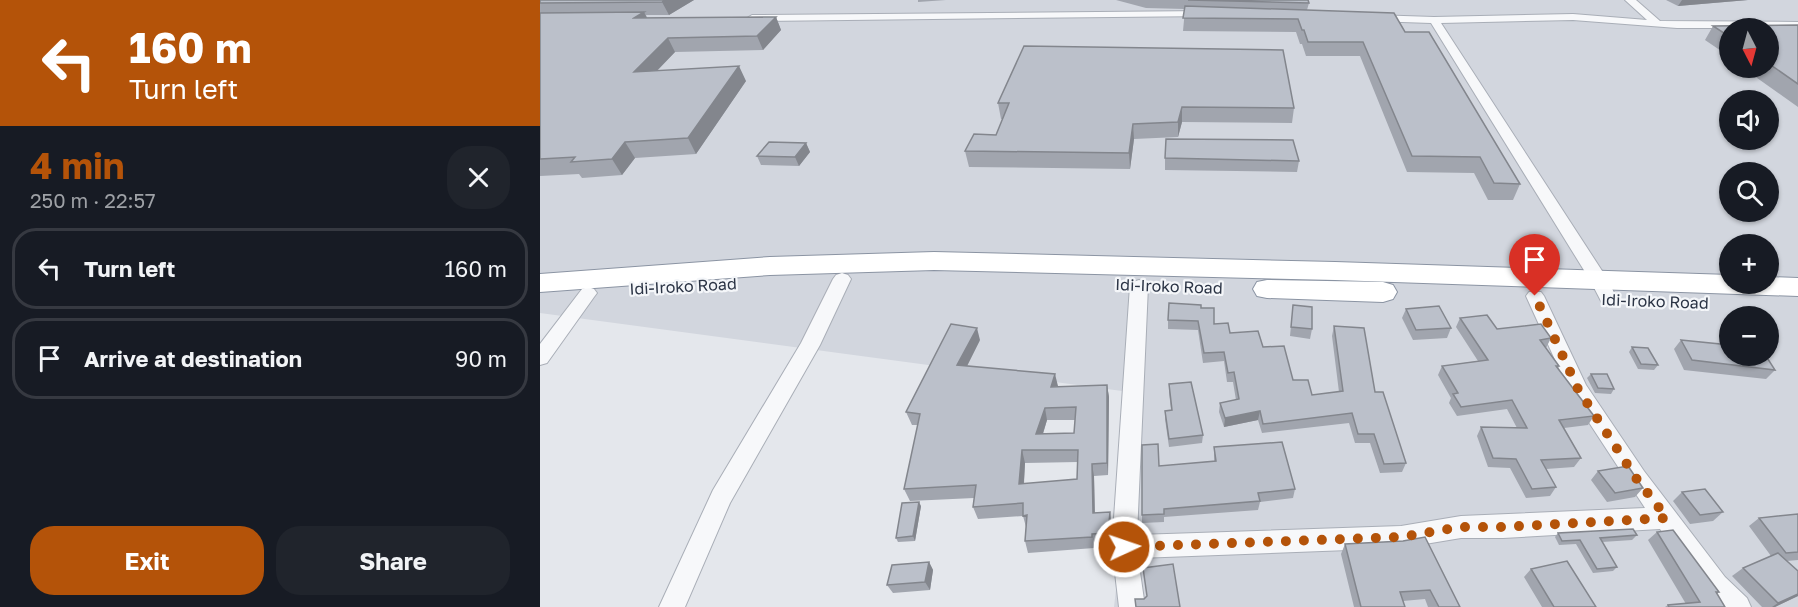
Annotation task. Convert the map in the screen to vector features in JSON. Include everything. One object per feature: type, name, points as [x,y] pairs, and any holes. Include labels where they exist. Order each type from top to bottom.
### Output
[{"type":"highway","points":[[540,283],[770,266],[934,261],[1603,290],[1798,287]]},
{"type":"highway","name":"Idi-Iroko Road","points":[[540,296],[691,285],[929,278],[1535,296],[1603,290],[1798,306]]},
{"type":"street","points":[[1630,0],[1658,24]]},
{"type":"street","points":[[742,18],[1121,13],[1218,15]]},
{"type":"street","points":[[1361,17],[1434,20],[1505,16],[1573,17],[1658,24],[1798,25]]},
{"type":"street","points":[[1434,20],[1603,290]]},
{"type":"street","points":[[672,607],[721,497],[810,345],[842,279]]},
{"type":"street","points":[[1132,607],[1124,547],[1139,286]]},
{"type":"street","points":[[540,358],[588,292]]},
{"type":"street","points":[[1535,296],[1578,389],[1636,478],[1716,586],[1738,607]]},
{"type":"street","points":[[1124,547],[1401,537],[1461,527],[1503,527],[1667,518]]},
{"type":"shaded area","points":[[540,0],[1798,0],[1798,607],[1114,607],[1131,457],[1122,391],[540,313]]},
{"type":"building","points":[[540,0],[665,0],[662,2],[540,3]]},
{"type":"building","points":[[1188,0],[1308,0],[1309,3]]},
{"type":"building","points":[[1185,6],[1394,13],[1405,32],[1429,32],[1520,184],[1494,183],[1480,157],[1412,156],[1363,42],[1308,42],[1298,19],[1183,18]]},
{"type":"building","points":[[644,12],[634,18],[776,17],[757,36],[668,38],[634,72],[739,66],[688,138],[625,142],[612,159],[571,162],[575,157],[540,159],[540,13]]},
{"type":"building","points":[[1779,25],[1798,25],[1798,84],[1779,71]]},
{"type":"building","points":[[1024,46],[1283,50],[1294,108],[1182,107],[1178,122],[1133,124],[1129,153],[965,151],[974,134],[996,135],[1009,103],[998,103]]},
{"type":"building","points":[[1166,139],[1293,140],[1299,161],[1165,158]]},
{"type":"building","points":[[769,142],[806,143],[795,157],[757,156]]},
{"type":"building","points":[[1169,303],[1214,308],[1214,324],[1228,323],[1230,333],[1258,331],[1263,347],[1284,346],[1293,380],[1308,380],[1312,395],[1343,391],[1334,326],[1364,328],[1375,392],[1383,392],[1406,463],[1384,464],[1374,434],[1358,434],[1352,413],[1263,424],[1260,411],[1225,418],[1220,403],[1239,399],[1234,372],[1228,373],[1224,352],[1204,353],[1198,321],[1168,320]]},
{"type":"building","points":[[1293,305],[1312,307],[1312,329],[1291,327]]},
{"type":"building","points":[[1439,306],[1451,328],[1416,330],[1406,309]]},
{"type":"building","points":[[1487,315],[1497,329],[1541,324],[1551,338],[1540,340],[1559,366],[1556,366],[1594,416],[1559,420],[1581,458],[1541,460],[1556,487],[1532,489],[1516,459],[1493,458],[1481,427],[1527,428],[1512,400],[1461,407],[1453,394],[1458,393],[1442,366],[1488,360],[1460,318]]},
{"type":"building","points":[[951,324],[977,328],[957,365],[1055,374],[1051,387],[1107,385],[1107,463],[1092,464],[1093,513],[1110,512],[1108,533],[1092,534],[1092,537],[1025,541],[1027,515],[1023,516],[1023,503],[973,507],[976,485],[904,489],[920,414],[906,412]],"holes":[[[1076,407],[1074,433],[1036,434],[1045,408]],[[1022,450],[1078,450],[1077,479],[1019,484]]]},
{"type":"building","points":[[1681,340],[1719,344],[1719,363],[1692,360]]},
{"type":"building","points":[[1632,347],[1648,348],[1658,365],[1641,364]]},
{"type":"building","points":[[1742,366],[1772,366],[1775,370]]},
{"type":"building","points":[[1591,374],[1607,374],[1614,389],[1598,388]]},
{"type":"building","points":[[1191,382],[1203,435],[1169,439],[1165,411],[1172,410],[1169,384]]},
{"type":"building","points":[[1282,442],[1295,489],[1258,493],[1260,501],[1164,509],[1164,514],[1142,515],[1142,445],[1158,444],[1159,466],[1216,461],[1214,447]]},
{"type":"building","points":[[1628,466],[1643,488],[1615,493],[1598,471]]},
{"type":"building","points":[[1705,489],[1723,512],[1700,515],[1682,492]]},
{"type":"building","points":[[919,502],[913,536],[896,538],[902,503]]},
{"type":"building","points":[[1798,514],[1798,552],[1786,553],[1759,518]]},
{"type":"building","points":[[1633,529],[1637,535],[1600,538],[1617,567],[1597,569],[1580,540],[1562,541],[1558,533]]},
{"type":"building","points":[[1673,530],[1719,592],[1716,592],[1725,607],[1669,607],[1668,605],[1700,602],[1657,532]]},
{"type":"building","points":[[1425,537],[1460,607],[1439,607],[1430,590],[1400,592],[1405,607],[1361,607],[1345,544],[1403,541]]},
{"type":"building","points":[[1778,553],[1798,571],[1798,594],[1778,603],[1743,568]]},
{"type":"building","points":[[1567,561],[1596,607],[1554,607],[1531,569]]},
{"type":"building","points":[[929,562],[925,582],[887,585],[892,565]]},
{"type":"building","points":[[1173,564],[1180,607],[1136,607],[1135,599],[1144,599],[1147,596],[1143,568]]},
{"type":"route","points":[[1124,547],[1401,537],[1461,527],[1503,527],[1667,518],[1636,478],[1578,389],[1535,296]]}]
